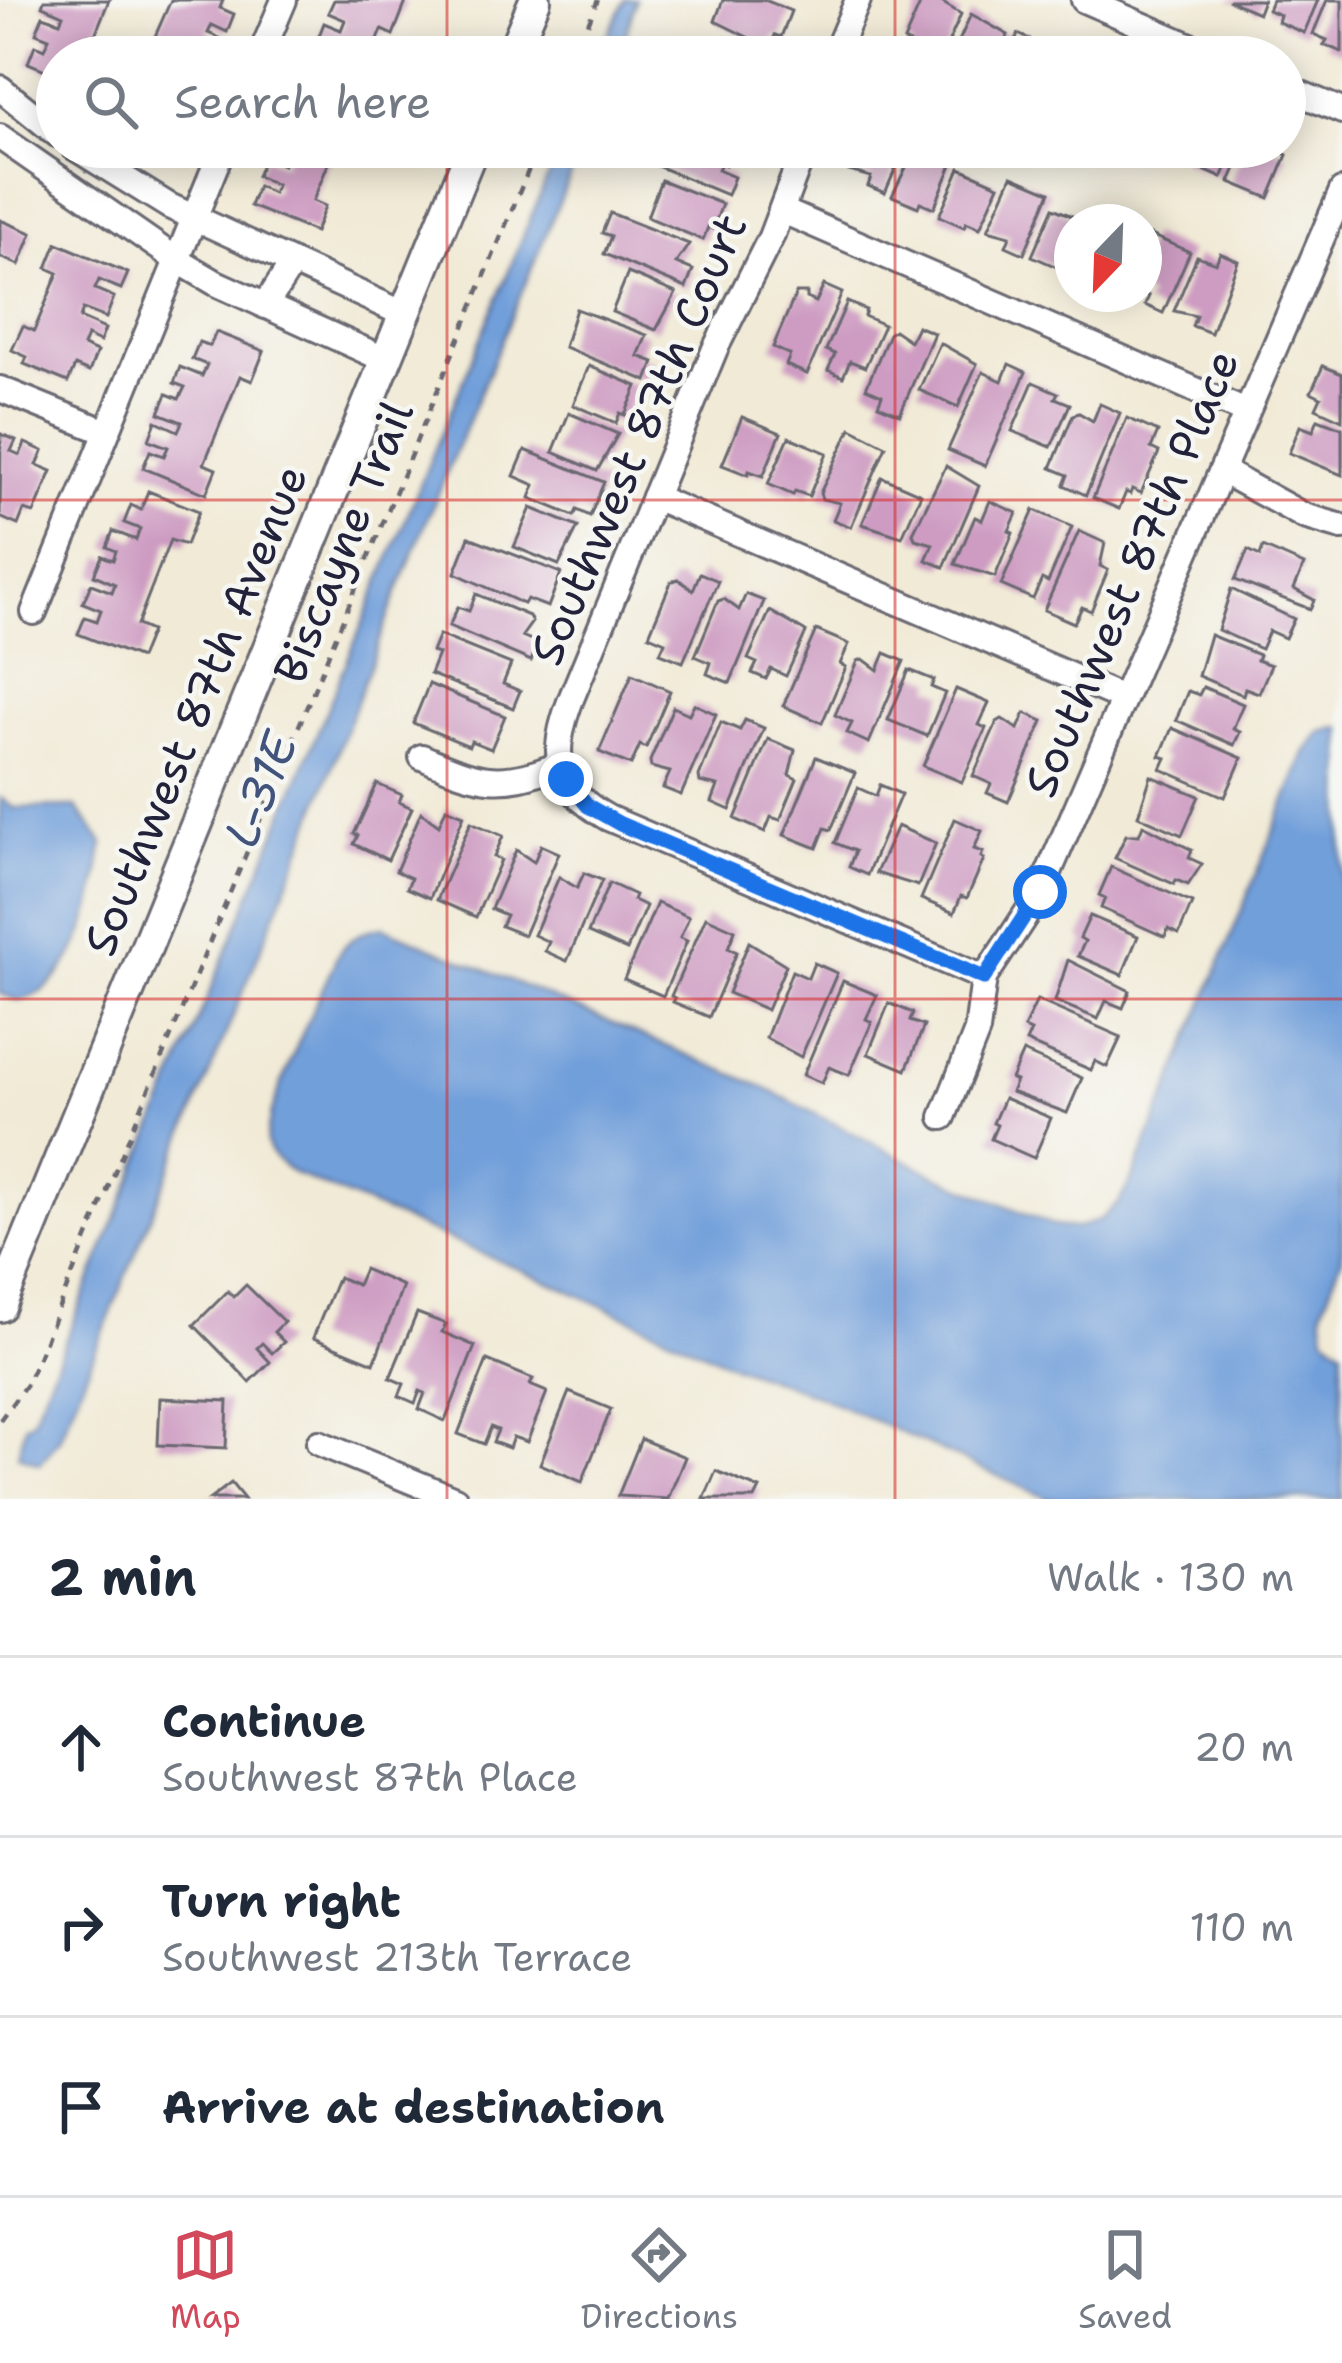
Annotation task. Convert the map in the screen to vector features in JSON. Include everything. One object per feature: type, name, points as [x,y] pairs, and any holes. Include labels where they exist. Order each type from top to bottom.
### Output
[{"type":"street","points":[[269,36],[284,0]]},
{"type":"street","points":[[520,36],[535,0]]},
{"type":"street","points":[[842,36],[857,0]]},
{"type":"street","points":[[1084,0],[1167,36]]},
{"type":"street","points":[[0,88],[36,117]]},
{"type":"street","points":[[1306,96],[1342,111]]},
{"type":"street","points":[[0,137],[36,162]]},
{"type":"street","points":[[45,168],[177,260],[386,360]]},
{"type":"street","points":[[106,168],[194,218],[404,314]]},
{"type":"street","points":[[34,612],[214,168]]},
{"type":"street","name":"Southwest 87th Avenue","points":[[0,1306],[464,168]]},
{"type":"street","name":"Southwest 87th Court","points":[[558,765],[563,719],[724,327],[783,211],[798,168]]},
{"type":"street","name":"Southwest 87th Place","points":[[943,1118],[977,1031],[984,978],[1033,908],[1342,191]]},
{"type":"street","points":[[783,211],[1246,412]]},
{"type":"street","points":[[265,306],[292,264]]},
{"type":"street","points":[[0,389],[106,433]]},
{"type":"street","points":[[1222,471],[1304,516],[1342,527]]},
{"type":"street","points":[[654,496],[1122,698]]},
{"type":"street","points":[[422,757],[492,782],[530,777],[558,765],[582,800],[608,818],[984,978]]},
{"type":"street","points":[[319,1443],[455,1499]]},
{"type":"path","points":[[583,36],[598,0]]},
{"type":"path","name":"Biscayne Trail","points":[[0,1420],[28,1382],[529,168]]},
{"type":"water","points":[[625,0],[636,0],[625,36],[607,36]]},
{"type":"water","name":"L-31E","points":[[551,168],[573,168],[398,590],[297,861],[59,1439],[40,1464],[18,1455],[25,1424],[32,1421]]},
{"type":"water","points":[[1342,727],[1342,1257],[1322,1310],[1325,1335],[1342,1349],[1342,1499],[1049,1499],[295,1174],[268,1148],[267,1134],[281,1084],[338,954],[358,935],[383,927],[761,1086],[939,1177],[1055,1226],[1078,1228],[1101,1219],[1119,1202],[1135,1173],[1306,751],[1321,732]]},
{"type":"water","points":[[0,798],[14,808],[76,807],[103,843],[93,901],[71,958],[46,988],[20,1001],[0,994]]},
{"type":"building","points":[[44,0],[109,0],[94,36],[36,33],[43,16],[60,22],[63,15],[42,6]]},
{"type":"building","points":[[171,0],[223,0],[220,8],[234,14],[227,32],[212,25],[208,33],[215,36],[155,36]]},
{"type":"building","points":[[334,0],[406,2],[393,35],[382,30],[380,36],[319,36],[324,23],[341,30],[345,20],[328,13]]},
{"type":"building","points":[[723,0],[765,0],[791,11],[781,36],[746,36],[715,21]]},
{"type":"building","points":[[922,0],[938,0],[961,14],[951,36],[906,36]]},
{"type":"building","points":[[1228,0],[1263,0],[1258,13]]},
{"type":"building","points":[[1272,0],[1318,0],[1304,33],[1278,22],[1280,15],[1268,10]]},
{"type":"building","points":[[1327,0],[1342,0],[1342,52],[1313,34]]},
{"type":"building","points":[[971,14],[1008,35],[1008,36],[961,36]]},
{"type":"building","points":[[36,45],[36,66],[28,63]]},
{"type":"building","points":[[260,168],[326,168],[313,201],[325,206],[315,232],[250,206],[258,186],[273,193],[277,185],[257,176]]},
{"type":"building","points":[[662,168],[719,168],[734,177],[727,195]]},
{"type":"building","points":[[896,168],[885,193],[868,186],[871,177],[849,171]]},
{"type":"building","points":[[906,168],[951,168],[934,208],[892,196]]},
{"type":"building","points":[[960,168],[999,185],[980,228],[939,216]]},
{"type":"building","points":[[1199,168],[1226,168],[1222,178]]},
{"type":"building","points":[[1236,168],[1282,168],[1269,198],[1230,182]]},
{"type":"building","points":[[1012,176],[1050,192],[1024,254],[1006,246],[1010,236],[988,230]]},
{"type":"building","points":[[661,180],[722,204],[713,229],[708,227],[703,240],[647,217]]},
{"type":"building","points":[[1053,208],[1054,208],[1054,266],[1032,256]]},
{"type":"building","points":[[610,213],[689,244],[676,263],[693,270],[686,288],[604,254],[611,236],[602,233]]},
{"type":"building","points":[[0,220],[32,233],[19,265],[0,257]]},
{"type":"building","points":[[1162,240],[1190,252],[1161,312]]},
{"type":"building","points":[[57,243],[128,273],[121,289],[99,280],[95,289],[114,297],[106,318],[83,309],[80,318],[105,329],[100,342],[87,336],[83,346],[97,352],[89,372],[75,366],[68,382],[24,364],[27,357],[12,350],[23,326],[34,331],[58,273],[47,268]]},
{"type":"building","points":[[1220,253],[1238,261],[1211,333],[1192,326],[1196,316],[1174,311],[1197,256],[1216,263]]},
{"type":"building","points":[[628,273],[676,293],[656,330],[612,312]]},
{"type":"building","points":[[824,285],[842,293],[807,374],[786,365],[790,355],[773,347],[796,293],[807,293],[816,302]]},
{"type":"building","points":[[847,302],[884,325],[865,367],[850,361],[843,377],[828,370],[835,354],[826,350]]},
{"type":"building","points":[[576,309],[647,335],[638,356],[654,362],[647,381],[564,347]]},
{"type":"building","points":[[917,326],[934,333],[900,414],[878,405],[882,395],[866,388],[889,334],[894,330],[910,341]]},
{"type":"building","points":[[216,332],[264,351],[252,381],[240,376],[204,464],[216,469],[206,494],[143,468],[150,451],[164,456],[168,447],[149,440],[156,421],[178,431],[182,422],[159,413],[167,394],[179,399],[185,387],[174,383],[180,367],[202,376],[207,365],[192,359],[199,342],[210,346]]},
{"type":"building","points":[[940,343],[977,364],[958,407],[919,390]]},
{"type":"building","points":[[1009,364],[1026,372],[985,466],[948,450],[983,372],[1002,381]]},
{"type":"building","points":[[589,366],[637,386],[625,415],[620,413],[616,423],[573,405]]},
{"type":"building","points":[[1323,366],[1342,374],[1342,420],[1316,408],[1321,397],[1311,392]]},
{"type":"building","points":[[1033,382],[1070,404],[1051,447],[1012,431]]},
{"type":"building","points":[[1100,404],[1120,413],[1086,495],[1064,485],[1068,475],[1051,468],[1073,415],[1079,413],[1093,421]]},
{"type":"building","points":[[569,413],[618,434],[597,471],[553,452]]},
{"type":"building","points":[[742,417],[781,433],[763,476],[722,465]]},
{"type":"building","points":[[1127,418],[1158,432],[1151,448],[1159,452],[1141,493],[1126,492],[1119,509],[1093,498]]},
{"type":"building","points":[[1318,419],[1342,428],[1342,475],[1289,453],[1300,426],[1313,431]]},
{"type":"building","points":[[851,428],[886,446],[851,527],[833,520],[840,503],[822,499],[820,493]]},
{"type":"building","points":[[1,434],[16,440],[11,451],[20,455],[25,443],[43,451],[37,465],[52,471],[34,513],[24,510],[18,525],[0,517]]},
{"type":"building","points":[[789,437],[827,453],[809,496],[768,484]]},
{"type":"building","points":[[525,450],[604,482],[590,516],[577,510],[574,516],[530,498],[535,485],[514,476]]},
{"type":"building","points":[[946,466],[979,486],[944,567],[926,560],[933,544],[915,539],[913,533]]},
{"type":"building","points":[[882,477],[921,494],[902,537],[862,524]]},
{"type":"building","points":[[148,491],[199,511],[186,545],[170,540],[137,625],[151,631],[140,658],[78,634],[85,617],[97,621],[101,610],[83,603],[91,584],[112,592],[115,584],[94,575],[102,556],[113,560],[116,551],[107,547],[113,531],[136,540],[140,529],[124,523],[131,505],[141,510]]},
{"type":"building","points":[[990,501],[1017,513],[995,577],[955,564],[975,517],[982,520]]},
{"type":"building","points":[[531,508],[578,527],[559,565],[514,547]]},
{"type":"building","points":[[1034,510],[1072,527],[1048,582],[1042,579],[1033,599],[1001,585]]},
{"type":"building","points":[[1079,531],[1105,543],[1100,566],[1108,570],[1091,611],[1082,607],[1074,623],[1044,610]]},
{"type":"building","points":[[469,537],[561,573],[548,607],[527,599],[524,604],[455,573]]},
{"type":"building","points":[[1263,547],[1304,565],[1294,589],[1314,600],[1310,609],[1235,580],[1248,550],[1260,556]]},
{"type":"building","points":[[700,573],[718,581],[683,662],[660,653],[665,642],[649,635],[671,582],[678,579],[693,590]]},
{"type":"building","points":[[1231,589],[1294,619],[1285,638],[1269,631],[1261,649],[1218,630]]},
{"type":"building","points":[[476,594],[529,616],[532,622],[522,636],[538,643],[531,661],[449,626],[458,607],[469,611]]},
{"type":"building","points":[[746,594],[764,601],[730,683],[707,674],[711,663],[695,656],[718,601],[724,599],[739,610]]},
{"type":"building","points":[[770,611],[806,632],[786,676],[771,669],[766,679],[752,673],[757,663],[748,659]]},
{"type":"building","points":[[816,630],[849,644],[840,664],[846,667],[822,723],[783,706]]},
{"type":"building","points":[[439,635],[511,664],[503,684],[520,691],[513,708],[430,674]]},
{"type":"building","points":[[1210,635],[1259,655],[1257,660],[1271,665],[1259,693],[1245,688],[1243,695],[1198,676]]},
{"type":"building","points":[[885,653],[904,661],[869,743],[847,733],[852,723],[835,715],[858,661],[863,659],[878,670]]},
{"type":"building","points":[[909,670],[934,680],[931,687],[945,693],[927,736],[888,720]]},
{"type":"building","points":[[632,674],[670,691],[646,748],[640,745],[631,765],[599,752]]},
{"type":"building","points":[[429,684],[505,716],[491,749],[471,741],[469,746],[413,723]]},
{"type":"building","points":[[1203,687],[1243,704],[1233,729],[1240,732],[1234,745],[1176,720],[1188,691],[1199,695]]},
{"type":"building","points":[[956,689],[989,703],[979,725],[986,728],[962,782],[923,766]]},
{"type":"building","points":[[694,704],[716,714],[681,795],[663,788],[670,772],[651,767],[650,761],[673,707],[689,714]]},
{"type":"building","points":[[1025,713],[1043,721],[1008,802],[987,793],[991,784],[973,776],[997,722],[1002,719],[1018,729]]},
{"type":"building","points":[[745,720],[764,728],[730,810],[712,802],[718,786],[700,782],[699,776],[721,722],[740,730]]},
{"type":"building","points":[[1172,728],[1242,758],[1225,797],[1161,769],[1166,758],[1160,756]]},
{"type":"building","points":[[768,739],[795,750],[789,775],[797,779],[780,820],[771,817],[765,832],[735,819]]},
{"type":"building","points":[[816,757],[855,773],[831,830],[825,828],[817,848],[784,835]]},
{"type":"building","points":[[1151,776],[1199,796],[1182,835],[1138,816]]},
{"type":"building","points":[[377,784],[402,795],[399,802],[412,808],[388,860],[354,844]]},
{"type":"building","points":[[880,785],[901,794],[867,875],[849,867],[855,851],[835,843],[858,788],[876,796]]},
{"type":"building","points":[[446,808],[464,815],[430,898],[407,888],[411,878],[396,871],[421,812],[439,825]]},
{"type":"building","points":[[955,819],[982,831],[974,849],[983,852],[984,859],[967,898],[961,896],[954,913],[921,899]]},
{"type":"building","points":[[471,822],[503,836],[494,857],[501,860],[476,917],[437,900]]},
{"type":"building","points":[[1143,825],[1192,850],[1189,858],[1202,864],[1188,885],[1176,880],[1174,884],[1115,858],[1126,835],[1139,835]]},
{"type":"building","points":[[897,826],[936,843],[918,886],[876,873]]},
{"type":"building","points":[[541,845],[559,853],[524,935],[501,926],[506,915],[491,909],[516,850],[534,862]]},
{"type":"building","points":[[1111,867],[1192,903],[1179,934],[1168,929],[1165,937],[1101,908],[1105,898],[1099,895]]},
{"type":"building","points":[[584,873],[602,880],[567,961],[545,951],[549,942],[534,935],[559,877],[577,888]]},
{"type":"building","points":[[609,883],[646,906],[627,950],[588,933]]},
{"type":"building","points":[[657,903],[689,917],[680,938],[687,941],[663,996],[624,979]]},
{"type":"building","points":[[1090,916],[1138,936],[1122,975],[1078,956]]},
{"type":"building","points":[[706,917],[735,930],[728,948],[737,952],[709,1017],[673,1002],[671,996]]},
{"type":"building","points":[[749,942],[786,965],[767,1010],[728,993]]},
{"type":"building","points":[[1068,960],[1130,991],[1123,1008],[1106,1001],[1098,1019],[1055,1001]]},
{"type":"building","points":[[814,963],[837,973],[801,1057],[766,1038],[792,971],[808,978]]},
{"type":"building","points":[[843,981],[877,995],[866,1019],[872,1022],[849,1075],[829,1067],[822,1083],[803,1075]]},
{"type":"building","points":[[1037,1000],[1121,1037],[1107,1067],[1095,1061],[1091,1070],[1026,1042],[1031,1031],[1024,1028]]},
{"type":"building","points":[[889,1003],[913,1013],[910,1021],[924,1026],[906,1070],[868,1054]]},
{"type":"building","points":[[1023,1052],[1082,1078],[1067,1113],[1011,1092],[1016,1081],[1011,1079]]},
{"type":"building","points":[[1004,1098],[1051,1118],[1034,1158],[991,1139]]},
{"type":"building","points":[[364,1269],[403,1286],[374,1363],[313,1338],[338,1277],[357,1285]]},
{"type":"building","points":[[246,1285],[284,1322],[274,1332],[284,1342],[272,1353],[262,1343],[257,1348],[270,1362],[250,1382],[194,1325],[228,1291],[234,1297]]},
{"type":"building","points":[[417,1313],[446,1324],[442,1332],[475,1346],[445,1421],[419,1409],[425,1393],[420,1391],[415,1403],[399,1396],[404,1384],[390,1378]]},
{"type":"building","points":[[487,1360],[533,1379],[530,1385],[547,1392],[527,1442],[513,1437],[509,1448],[493,1442],[498,1430],[491,1427],[484,1444],[458,1434]]},
{"type":"building","points":[[569,1392],[611,1409],[582,1482],[540,1464]]},
{"type":"building","points":[[160,1398],[228,1401],[226,1448],[158,1445]]},
{"type":"building","points":[[641,1439],[685,1457],[668,1499],[618,1496]]},
{"type":"building","points":[[716,1471],[760,1489],[755,1499],[704,1499]]},
{"type":"building","points":[[231,1483],[244,1499],[210,1499]]},
{"type":"route","points":[[566,779],[588,806],[620,824],[984,978],[1040,892]]}]
